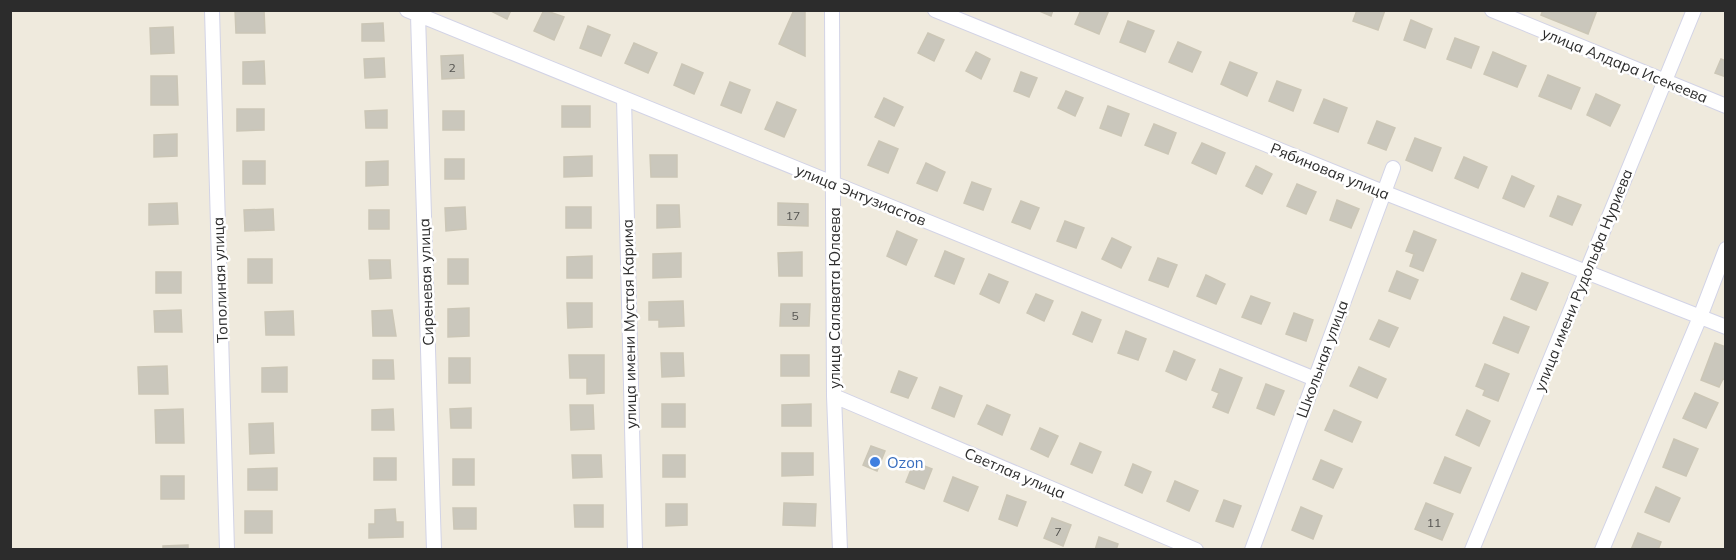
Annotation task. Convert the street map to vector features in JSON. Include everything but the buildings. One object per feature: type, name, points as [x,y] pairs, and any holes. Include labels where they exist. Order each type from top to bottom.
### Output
[{"type":"street","name":"Тополиная улица","points":[[212,10],[227,549]]},
{"type":"street","name":"улица Салавата Юлаева","points":[[832,10],[834,396],[840,549]]},
{"type":"street","name":"Рябиновая улица","points":[[935,10],[1383,192],[1725,327]]},
{"type":"street","name":"улица Алдара Исекеева","points":[[1492,10],[1725,106]]},
{"type":"street","name":"улица имени Рудольфа Нуриева","points":[[1472,549],[1694,10]]},
{"type":"street","name":"улица Энтузиастов","points":[[413,13],[1315,379]]},
{"type":"street","name":"Сиреневая улица","points":[[413,13],[434,549]]},
{"type":"street","name":"улица имени Мустая Карима","points":[[624,98],[635,549]]},
{"type":"street","name":"Школьная улица","points":[[1252,549],[1392,168]]},
{"type":"street","points":[[1602,549],[1700,317],[1725,249]]},
{"type":"street","name":"Светлая улица","points":[[834,396],[1196,549]]},
{"type":"place","name":"Ozon","points":[[875,462]]}]
